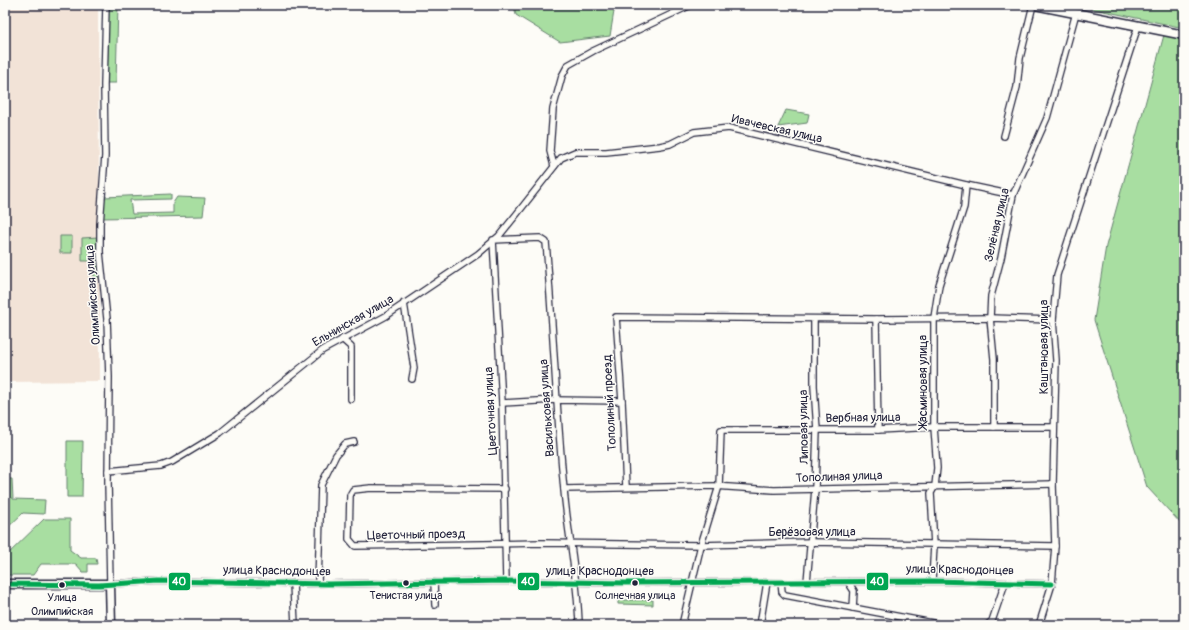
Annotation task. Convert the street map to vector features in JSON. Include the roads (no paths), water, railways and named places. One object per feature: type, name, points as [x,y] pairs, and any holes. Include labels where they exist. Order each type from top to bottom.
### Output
[{"type":"street","name":"Олимпийская улица","points":[[106,5],[104,85],[105,156],[100,224],[100,252],[107,319],[109,377],[108,471],[110,584]]},
{"type":"street","points":[[554,166],[550,151],[553,109],[562,76],[568,65],[593,51],[691,5]]},
{"type":"street","points":[[1004,136],[1018,87],[1020,58],[1034,5],[1184,35]]},
{"type":"street","name":"Зелёная улица","points":[[994,427],[994,359],[990,318],[991,296],[1001,258],[1013,195],[1047,118],[1076,13]]},
{"type":"street","name":"Каштановая улица","points":[[1039,625],[1052,584],[1055,546],[1053,484],[1056,360],[1053,320],[1057,274],[1138,26]]},
{"type":"street","name":"Ивачевская улица","points":[[561,158],[575,152],[606,152],[660,146],[670,144],[694,132],[728,128],[1013,195]]},
{"type":"street","name":"Ельнинская улица","points":[[108,471],[161,466],[182,457],[220,433],[323,350],[379,320],[478,254],[516,215],[561,158]]},
{"type":"street","name":"Жасминовая улица","points":[[932,581],[934,545],[931,493],[935,486],[937,468],[934,427],[934,318],[939,285],[964,208],[966,185]]},
{"type":"street","name":"Васильковая улица","points":[[493,240],[540,238],[546,242],[564,488],[569,544],[576,582],[579,625]]},
{"type":"street","name":"Цветочная улица","points":[[493,240],[502,403],[506,581]]},
{"type":"street","points":[[404,303],[414,368],[412,378]]},
{"type":"street","name":"Тополиный проезд","points":[[626,487],[616,317],[814,318]]},
{"type":"street","points":[[814,318],[990,318],[1053,320]]},
{"type":"street","name":"Липовая улица","points":[[807,582],[815,488],[817,430],[814,386],[814,318]]},
{"type":"street","points":[[876,319],[878,430]]},
{"type":"street","points":[[342,339],[351,347],[351,399]]},
{"type":"street","points":[[502,403],[622,401]]},
{"type":"street","name":"Вербная улица","points":[[719,486],[721,430],[878,430],[934,427],[1054,427]]},
{"type":"street","points":[[318,583],[321,486],[336,454],[345,444],[354,442]]},
{"type":"street","name":"Тополиная улица","points":[[564,488],[719,486],[774,490],[1053,484]]},
{"type":"street","points":[[682,625],[701,545],[719,486]]},
{"type":"street","name":"Цветочный проезд","points":[[505,489],[371,488],[353,490],[350,495],[349,539],[355,546],[569,544]]},
{"type":"street","name":"Берёзовая улица","points":[[569,544],[701,545],[811,542],[1055,546]]},
{"type":"street","name":"улица Краснодонцев","points":[[5,584],[110,584],[159,581],[293,583],[506,581],[691,583],[932,581],[1052,584]]},
{"type":"street","points":[[434,582],[435,605]]},
{"type":"street","points":[[760,625],[767,582]]},
{"type":"street","points":[[781,582],[782,592],[785,595],[943,625]]},
{"type":"street","points":[[848,582],[854,591],[853,608]]},
{"type":"street","points":[[293,583],[295,625]]},
{"type":"street","points":[[987,625],[992,621],[1005,583]]},
{"type":"street","points":[[110,584],[111,625]]},
{"type":"place","name":"Тенистая улица","points":[[406,583]]},
{"type":"place","name":"Солнечная улица","points":[[635,583]]},
{"type":"place","name":"Улица Олимпийская","points":[[62,585]]}]
